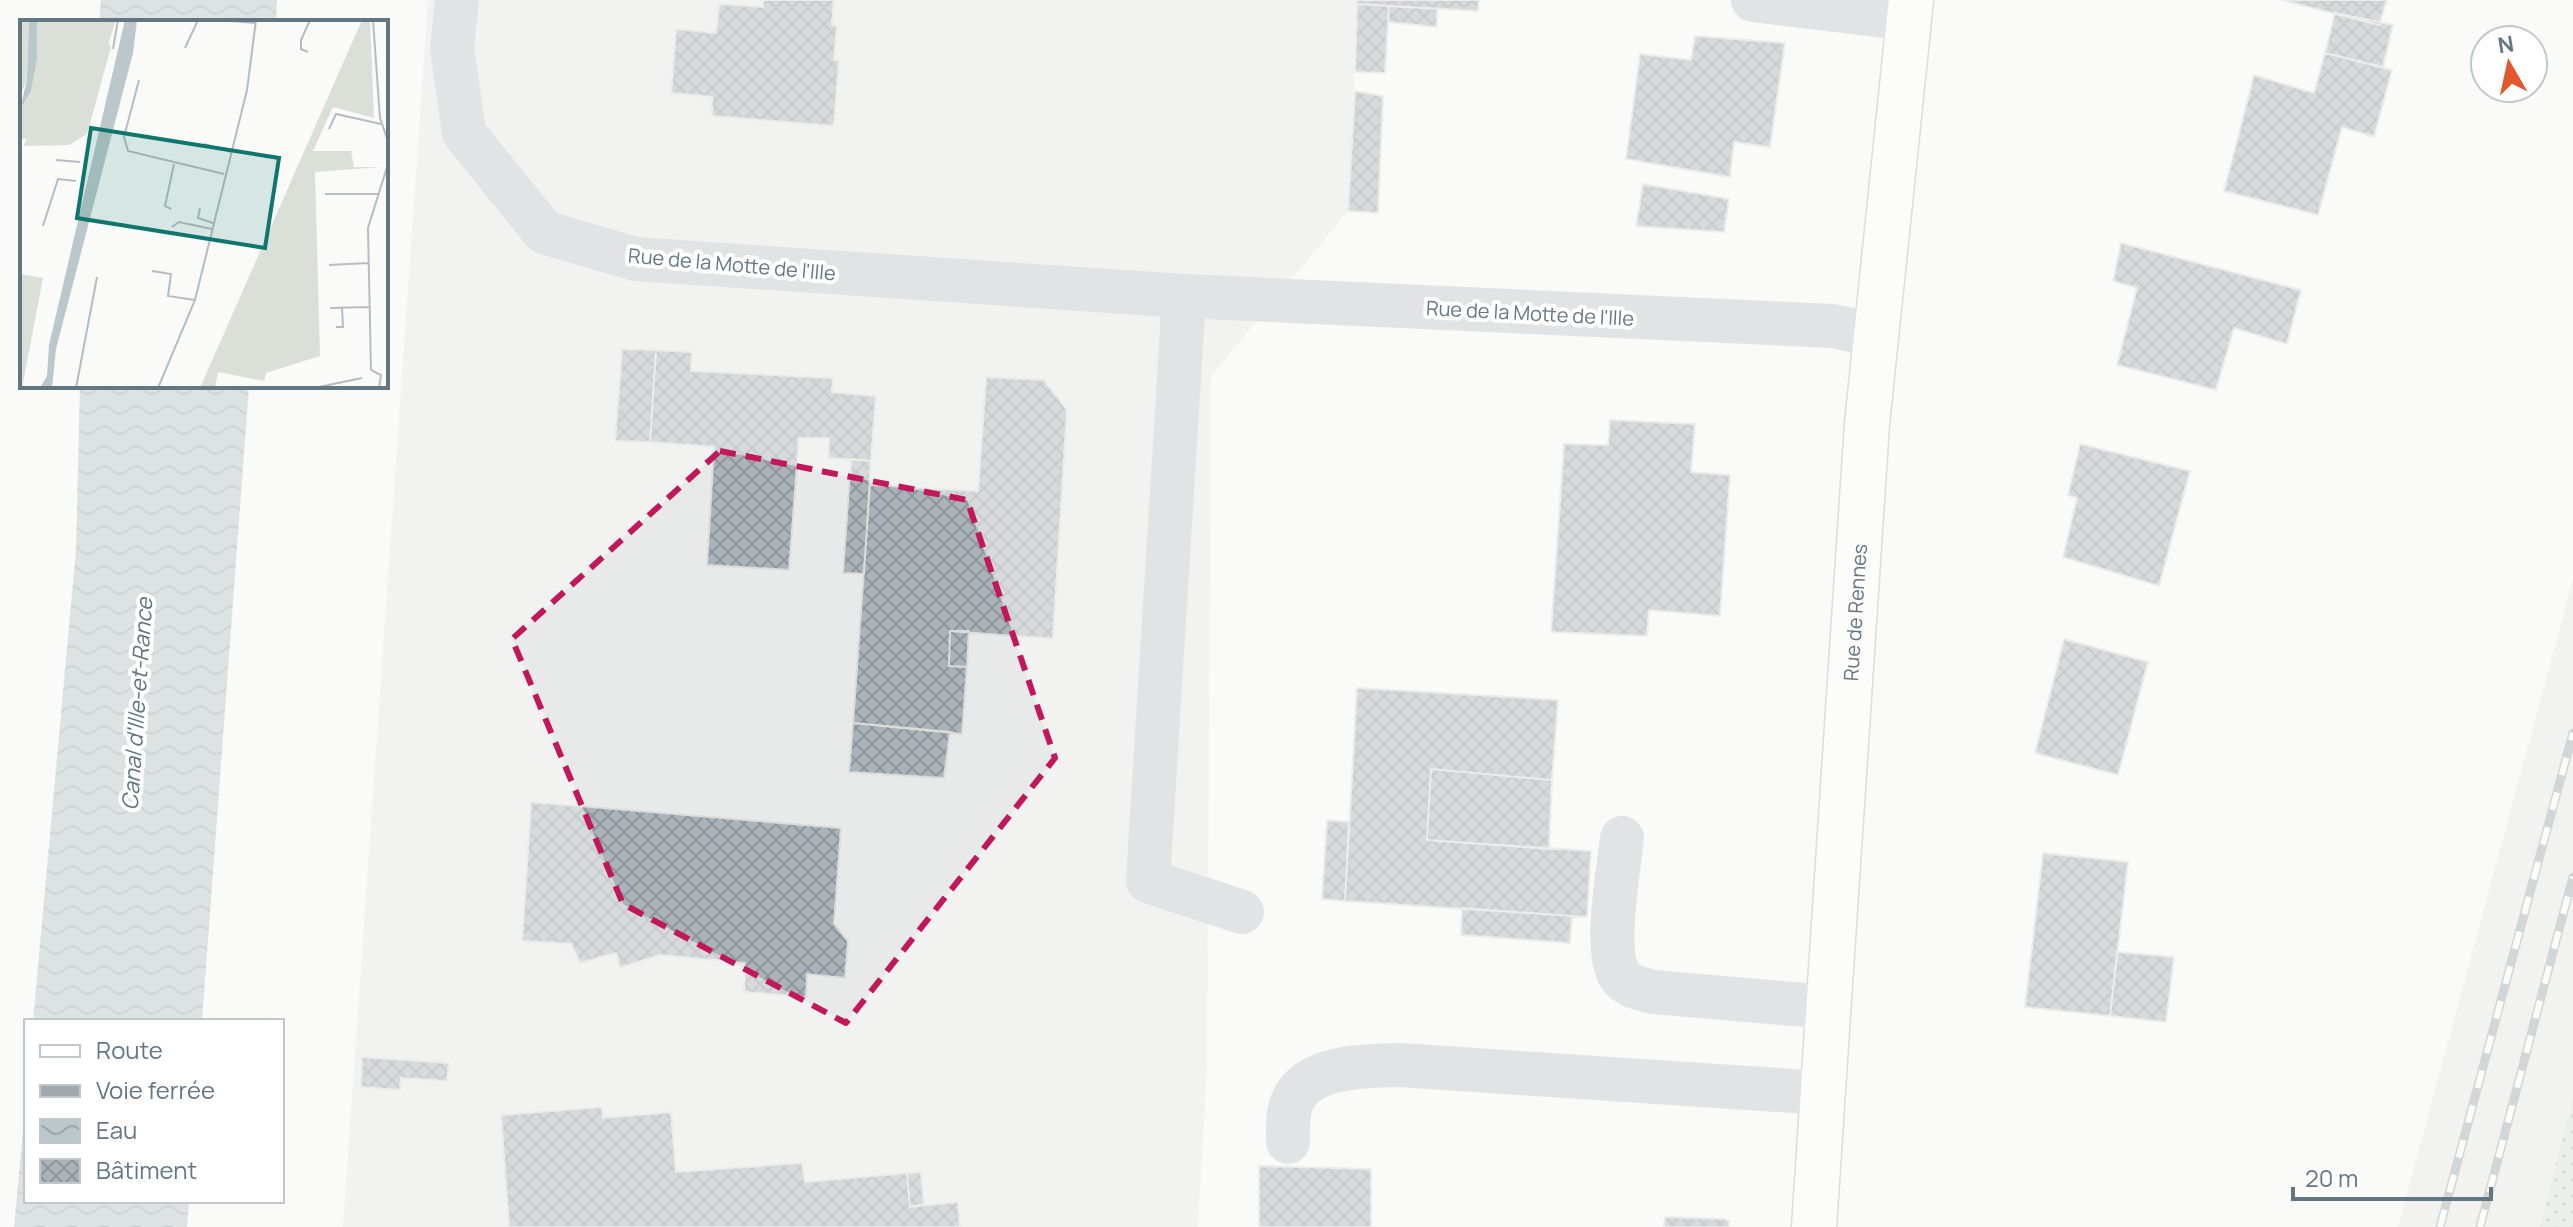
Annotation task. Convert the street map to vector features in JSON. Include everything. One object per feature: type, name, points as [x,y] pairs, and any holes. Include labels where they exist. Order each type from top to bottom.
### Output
[{"type":"main road","name":"Rue de Rennes","points":[[1814,1227],[1876,335],[1910,10]]},
{"type":"street","name":"Rue de la Motte de l'Ille","points":[[457,0],[452,48],[464,133],[544,232],[635,259],[1184,296],[1832,326],[1876,335]]},
{"type":"street","points":[[1753,0],[1910,10]]},
{"type":"street","points":[[1184,296],[1148,881],[1242,912]]},
{"type":"street","points":[[1622,838],[1614,956],[1620,976],[1630,985],[1653,992],[1828,1007]]},
{"type":"street","points":[[1288,1142],[1292,1100],[1303,1084],[1339,1070],[1370,1066],[1399,1065],[1823,1093]]},
{"type":"highlighted area","points":[[720,451],[967,500],[1055,758],[846,1023],[623,904],[512,639]]},
{"type":"shaded area","points":[[428,0],[1358,0],[1348,211],[1211,376],[1207,1068],[1198,1227],[343,1227]]},
{"type":"shaded area","points":[[2573,579],[2573,1099],[2540,1227],[2398,1227]]},
{"type":"shaded area","points":[[2573,1099],[2573,1227],[2540,1227]]},
{"type":"water","points":[[101,0],[277,0],[276,20],[99,20]]},
{"type":"water","name":"Canal d'Ille-et-Rance","points":[[80,388],[249,388],[202,1019],[33,1019],[76,550]]},
{"type":"water","points":[[24,1120],[24,1203],[189,1203],[187,1227],[14,1227]]},
{"type":"building","points":[[763,0],[834,0],[832,25],[837,26],[834,60],[839,60],[834,126],[712,116],[712,97],[671,93],[676,29],[716,33],[719,4],[763,7]]},
{"type":"building","points":[[1357,0],[1479,0],[1478,11],[1357,4]]},
{"type":"building","points":[[2281,0],[2387,0],[2379,25]]},
{"type":"building","points":[[1357,4],[1389,6],[1385,73],[1355,72]]},
{"type":"building","points":[[1389,6],[1437,9],[1437,27],[1388,22]]},
{"type":"building","points":[[2335,13],[2393,25],[2383,67],[2325,53]]},
{"type":"building","points":[[1695,36],[1785,43],[1770,147],[1734,142],[1730,177],[1626,159],[1640,54],[1691,60]]},
{"type":"building","points":[[2325,53],[2392,70],[2374,137],[2342,127],[2318,215],[2224,191],[2254,75],[2314,93]]},
{"type":"building","points":[[1355,91],[1383,96],[1378,213],[1348,211]]},
{"type":"building","points":[[1643,184],[1729,199],[1724,232],[1636,226]]},
{"type":"building","points":[[2121,243],[2301,290],[2287,344],[2234,328],[2216,390],[2117,365],[2137,288],[2113,281]]},
{"type":"building","points":[[622,349],[656,350],[650,442],[615,441]]},
{"type":"building","points":[[656,350],[692,352],[691,371],[833,378],[832,392],[876,396],[871,461],[828,458],[829,438],[799,438],[789,570],[707,565],[714,447],[650,442]]},
{"type":"building","points":[[986,377],[1044,380],[1067,410],[1053,639],[950,631],[949,666],[967,667],[962,734],[853,723],[870,485],[978,491]]},
{"type":"building","points":[[1610,420],[1695,424],[1691,472],[1730,475],[1720,616],[1649,610],[1647,636],[1551,632],[1564,444],[1608,445]]},
{"type":"building","points":[[2080,444],[2190,471],[2159,586],[2063,557],[2077,498],[2068,495]]},
{"type":"building","points":[[851,459],[871,461],[864,574],[843,573]]},
{"type":"building","points":[[950,631],[969,631],[967,667],[949,666]]},
{"type":"building","points":[[2064,639],[2148,662],[2118,775],[2035,753]]},
{"type":"building","points":[[1357,688],[1558,700],[1552,780],[1431,769],[1427,840],[1591,851],[1587,917],[1345,901]]},
{"type":"building","points":[[853,723],[950,732],[944,778],[849,772]]},
{"type":"building","points":[[1431,769],[1552,780],[1549,849],[1427,840]]},
{"type":"building","points":[[531,802],[841,828],[834,924],[848,941],[845,978],[807,974],[806,997],[744,992],[745,963],[660,955],[620,968],[616,953],[580,963],[571,944],[522,941]]},
{"type":"building","points":[[1327,820],[1349,822],[1345,901],[1322,899]]},
{"type":"building","points":[[2043,853],[2128,862],[2110,1016],[2025,1007]]},
{"type":"building","points":[[1462,908],[1572,916],[1570,943],[1461,935]]},
{"type":"building","points":[[2117,952],[2174,957],[2166,1022],[2110,1016]]},
{"type":"building","points":[[362,1057],[449,1063],[447,1081],[401,1078],[400,1090],[361,1087]]},
{"type":"building","points":[[602,1107],[603,1118],[671,1112],[676,1172],[802,1163],[805,1182],[907,1173],[910,1207],[958,1202],[960,1227],[509,1227],[501,1115]]},
{"type":"building","points":[[1259,1166],[1371,1169],[1371,1227],[1259,1227]]},
{"type":"building","points":[[921,1172],[924,1204],[910,1207],[907,1173]]},
{"type":"building","points":[[1665,1217],[1724,1219],[1729,1221],[1729,1227],[1664,1227]]},
{"type":"railway","points":[[2440,1227],[2573,733]]},
{"type":"railway","points":[[2480,1227],[2573,877]]}]
